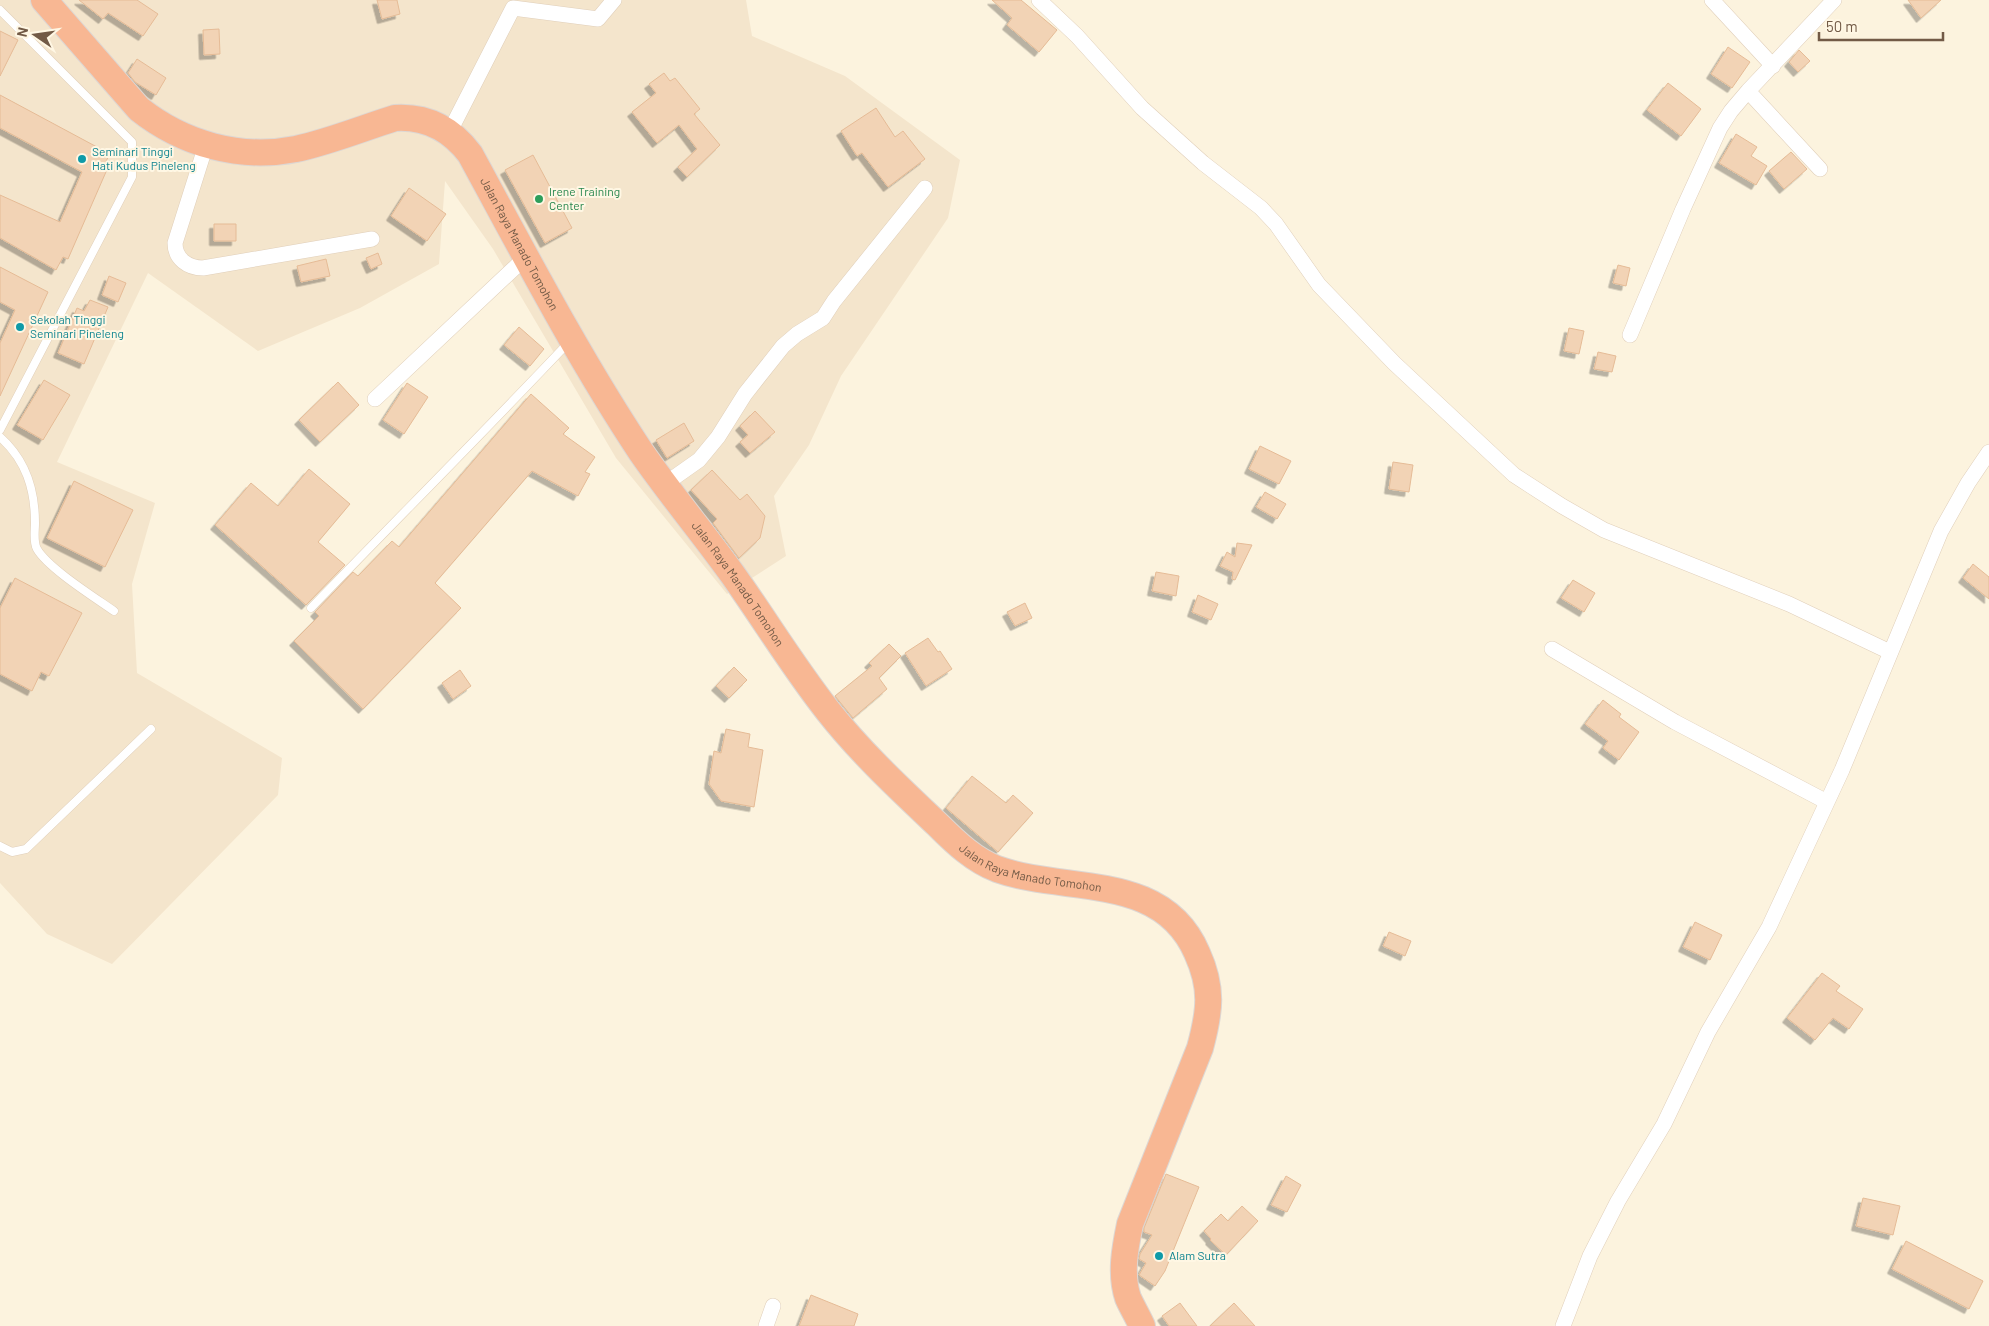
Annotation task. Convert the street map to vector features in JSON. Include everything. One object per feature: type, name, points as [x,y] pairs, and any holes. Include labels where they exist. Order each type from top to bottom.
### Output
[{"type":"highway","name":"Jalan Raya Manado Tomohon","points":[[44,0],[139,109],[156,123],[172,132],[206,145],[233,151],[277,151],[297,148],[395,118],[404,117],[429,121],[459,141],[470,154],[584,362],[643,454],[733,575],[828,712],[889,778],[963,848],[984,864],[1019,875],[1122,892],[1144,899],[1172,917],[1192,940],[1205,971],[1208,987],[1209,1009],[1205,1031],[1130,1224],[1125,1248],[1125,1284],[1128,1298],[1142,1326]]},
{"type":"street","points":[[449,133],[513,8],[598,19],[614,0]]},
{"type":"street","points":[[1039,0],[1077,36],[1142,108],[1203,163],[1261,208],[1276,224],[1319,285],[1394,363],[1514,475],[1604,530],[1788,604],[1890,652]]},
{"type":"street","points":[[1712,0],[1773,66]]},
{"type":"street","points":[[1630,335],[1710,148],[1731,111],[1834,0]]},
{"type":"street","points":[[1748,92],[1820,169]]},
{"type":"street","points":[[206,145],[175,243],[177,256],[189,265],[203,268],[372,240]]},
{"type":"street","points":[[665,484],[699,460],[718,436],[745,394],[783,346],[797,334],[823,318],[834,301],[925,188]]},
{"type":"street","points":[[374,399],[526,257]]},
{"type":"street","points":[[1563,1326],[1590,1256],[1618,1201],[1664,1124],[1708,1032],[1769,927],[1827,802],[1944,525],[1968,483],[1989,452]]},
{"type":"street","points":[[1552,649],[1683,726],[1827,802]]},
{"type":"street","points":[[766,1326],[773,1306]]},
{"type":"lane","points":[[0,10],[132,142],[132,177],[0,430]]},
{"type":"lane","points":[[311,608],[412,503],[497,419],[572,339]]},
{"type":"lane","points":[[0,437],[19,456],[28,477],[33,498],[36,547],[45,560],[114,611]]},
{"type":"lane","points":[[0,846],[12,852],[26,849],[151,729]]},
{"type":"shaded area","points":[[0,0],[746,0],[752,36],[845,76],[960,160],[948,218],[841,376],[809,445],[774,496],[786,556],[727,594],[616,458],[493,249],[445,181],[439,264],[360,308],[258,351],[148,273],[57,462],[155,503],[132,584],[137,673],[282,758],[278,795],[112,964],[47,934],[0,883]]},
{"type":"building","points":[[79,0],[137,0],[158,14],[143,36],[108,13],[103,19]]},
{"type":"building","points":[[377,0],[397,0],[400,14],[382,19]]},
{"type":"building","points":[[992,0],[1021,0],[1057,30],[1039,52],[1007,25],[1012,18]]},
{"type":"building","points":[[1908,0],[1941,0],[1921,18]]},
{"type":"building","points":[[219,29],[220,54],[204,55],[203,30]]},
{"type":"building","points":[[0,31],[18,40],[0,76]]},
{"type":"building","points":[[1728,47],[1750,62],[1732,88],[1711,74]]},
{"type":"building","points":[[1799,50],[1810,61],[1798,72],[1789,62]]},
{"type":"building","points":[[137,59],[166,78],[156,95],[135,82],[128,73]]},
{"type":"building","points":[[664,73],[670,81],[675,78],[700,109],[694,114],[720,145],[687,177],[678,167],[697,149],[679,125],[657,143],[632,112],[656,93],[649,84]]},
{"type":"building","points":[[1668,83],[1701,109],[1681,136],[1647,110]]},
{"type":"building","points":[[0,95],[110,154],[105,163],[109,165],[68,259],[63,257],[56,270],[0,238],[0,195],[60,222],[82,172],[0,128]]},
{"type":"building","points":[[876,108],[895,137],[903,131],[925,159],[888,187],[862,153],[857,156],[841,131]]},
{"type":"building","points":[[1736,134],[1757,147],[1751,156],[1767,166],[1756,185],[1719,163]]},
{"type":"building","points":[[1791,152],[1807,169],[1784,189],[1769,171]]},
{"type":"building","name":"Irene Training Center","points":[[533,155],[572,228],[545,243],[505,170]]},
{"type":"building","points":[[409,188],[446,214],[427,241],[391,216]]},
{"type":"building","points":[[214,224],[236,224],[236,241],[214,241]]},
{"type":"building","points":[[378,253],[382,264],[371,269],[366,258]]},
{"type":"building","points":[[326,259],[330,276],[301,282],[297,266]]},
{"type":"building","points":[[1618,265],[1630,268],[1626,286],[1613,283]]},
{"type":"building","name":"Sekolah Tinggi Seminari Pineleng","points":[[0,267],[48,292],[0,396],[0,343],[15,310],[0,302]]},
{"type":"building","points":[[109,276],[126,283],[118,302],[102,295]]},
{"type":"building","points":[[90,300],[108,307],[84,364],[58,353],[77,308],[84,311]]},
{"type":"building","points":[[519,327],[544,349],[530,366],[504,345]]},
{"type":"building","points":[[1569,328],[1584,331],[1579,354],[1564,351]]},
{"type":"building","points":[[1598,352],[1616,356],[1612,372],[1594,369]]},
{"type":"building","points":[[44,380],[70,395],[43,440],[17,425]]},
{"type":"building","points":[[338,382],[359,405],[320,442],[299,420]]},
{"type":"building","points":[[407,383],[428,397],[404,434],[383,420]]},
{"type":"building","points":[[531,394],[569,428],[563,434],[595,457],[585,472],[590,474],[578,496],[532,471],[435,583],[461,608],[363,709],[294,641],[319,616],[315,612],[353,572],[358,576],[392,541],[399,547]]},
{"type":"building","points":[[755,411],[775,432],[750,453],[740,442],[748,435],[740,426]]},
{"type":"building","points":[[684,423],[694,441],[667,458],[656,440]]},
{"type":"building","points":[[1260,446],[1291,461],[1279,484],[1249,469]]},
{"type":"building","points":[[1393,462],[1413,465],[1409,492],[1389,489]]},
{"type":"building","points":[[309,469],[350,504],[318,542],[345,565],[306,605],[215,525],[251,483],[278,506]]},
{"type":"building","points":[[712,470],[740,500],[747,494],[765,516],[760,538],[739,558],[713,523],[717,519],[691,490]]},
{"type":"building","points":[[74,481],[133,510],[105,567],[47,538]]},
{"type":"building","points":[[1265,492],[1286,504],[1277,519],[1256,507]]},
{"type":"building","points":[[1237,543],[1252,545],[1235,580],[1232,579],[1233,572],[1220,566],[1227,552],[1235,557]]},
{"type":"building","points":[[1973,564],[1989,577],[1989,599],[1963,578]]},
{"type":"building","points":[[1156,572],[1179,576],[1176,596],[1152,591]]},
{"type":"building","points":[[15,578],[82,613],[49,676],[41,672],[32,691],[0,674],[0,608]]},
{"type":"building","points":[[1573,580],[1595,593],[1584,612],[1561,598]]},
{"type":"building","points":[[1198,595],[1218,604],[1211,620],[1192,612]]},
{"type":"building","points":[[1025,603],[1032,618],[1015,626],[1007,612]]},
{"type":"building","points":[[928,638],[938,652],[940,651],[952,669],[926,686],[905,653]]},
{"type":"building","points":[[889,644],[901,656],[879,678],[887,689],[853,718],[835,696],[872,666],[869,663]]},
{"type":"building","points":[[734,667],[747,680],[729,698],[716,686]]},
{"type":"building","points":[[460,670],[471,686],[453,699],[442,683]]},
{"type":"building","points":[[1603,700],[1621,714],[1619,717],[1639,732],[1619,760],[1603,748],[1608,741],[1585,724]]},
{"type":"building","points":[[726,729],[750,734],[748,747],[763,750],[754,807],[721,801],[709,784],[714,751],[721,753]]},
{"type":"building","points":[[972,776],[1006,803],[1013,795],[1033,813],[998,852],[946,808]]},
{"type":"building","points":[[1695,922],[1722,935],[1710,960],[1683,947]]},
{"type":"building","points":[[1389,932],[1411,941],[1405,956],[1383,946]]},
{"type":"building","points":[[1822,973],[1840,986],[1836,991],[1863,1009],[1849,1029],[1833,1018],[1815,1040],[1787,1018]]},
{"type":"building","points":[[1166,1174],[1199,1187],[1165,1271],[1155,1286],[1139,1275],[1146,1263],[1139,1259],[1140,1254],[1152,1235],[1144,1232],[1144,1228]]},
{"type":"building","points":[[1286,1176],[1301,1185],[1287,1212],[1271,1205]]},
{"type":"building","points":[[1863,1198],[1900,1206],[1893,1235],[1856,1226]]},
{"type":"building","points":[[1242,1206],[1258,1221],[1226,1255],[1210,1240],[1204,1231],[1221,1214],[1228,1221]]},
{"type":"building","points":[[1906,1241],[1983,1281],[1969,1309],[1892,1269]]},
{"type":"building","points":[[811,1295],[858,1314],[854,1326],[799,1326]]},
{"type":"building","points":[[1180,1303],[1197,1326],[1169,1326],[1162,1316]]},
{"type":"building","points":[[1234,1303],[1255,1326],[1210,1326]]},
{"type":"place","name":"Seminari Tinggi Hati Kudus Pineleng","points":[[82,159]]},
{"type":"place","name":"Irene Training Center","points":[[539,199]]},
{"type":"place","name":"Sekolah Tinggi Seminari Pineleng","points":[[20,327]]},
{"type":"place","name":"Alam Sutra","points":[[1159,1256]]}]
